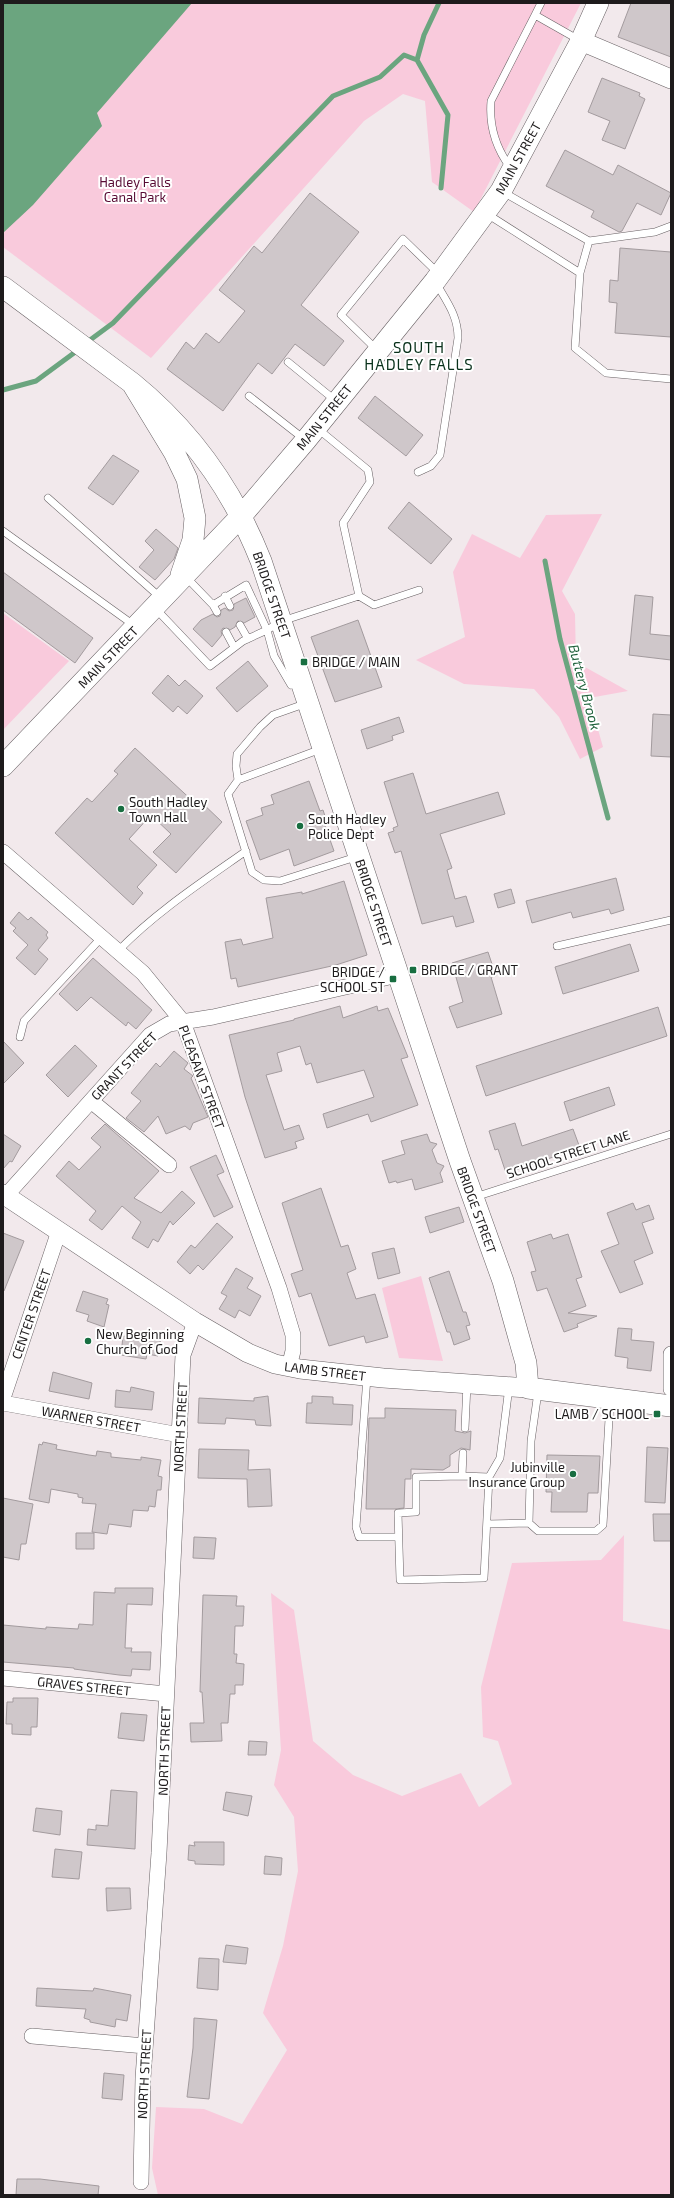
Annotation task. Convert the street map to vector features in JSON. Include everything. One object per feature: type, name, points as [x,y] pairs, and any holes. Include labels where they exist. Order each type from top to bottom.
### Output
[{"type":"main road","name":"MAIN STREET","points":[[3,766],[242,515],[311,434],[437,278],[486,214],[501,191],[581,41],[598,3]]},
{"type":"main road","name":"BRIDGE STREET","points":[[3,287],[132,383],[166,414],[193,443],[219,478],[242,515],[261,561],[274,626],[300,681],[473,1198],[503,1281],[524,1355],[525,1388]]},
{"type":"main road","points":[[132,383],[182,466],[191,492],[195,518],[193,540],[170,592]]},
{"type":"main road","name":"LAMB STREET","points":[[525,1388],[671,1406]]},
{"type":"street","points":[[581,41],[671,79]]},
{"type":"street","name":"PLEASANT STREET","points":[[3,852],[143,973],[183,1022],[279,1288],[293,1335],[293,1351],[289,1367]]},
{"type":"street","name":"GRANT STREET","points":[[4,1196],[150,1035],[162,1026],[213,1017],[398,975]]},
{"type":"street","points":[[90,1101],[169,1165]]},
{"type":"street","name":"LAMB STREET","points":[[4,1196],[195,1322],[248,1353],[275,1364],[367,1376],[525,1388]]},
{"type":"street","name":"CENTER STREET","points":[[3,1398],[59,1231]]},
{"type":"street","name":"NORTH STREET","points":[[141,2182],[145,2046],[159,1860],[183,1355],[195,1322]]},
{"type":"street","points":[[671,1354],[671,1389]]},
{"type":"street","name":"WARNER STREET","points":[[3,1403],[180,1435]]},
{"type":"street","name":"GRAVES STREET","points":[[3,1678],[166,1694]]},
{"type":"street","points":[[32,2036],[145,2046]]},
{"type":"lane","points":[[512,170],[500,153],[496,144],[490,112],[491,101],[541,3]]},
{"type":"lane","points":[[535,15],[581,41]]},
{"type":"lane","points":[[501,191],[589,241],[655,232],[671,226]]},
{"type":"lane","points":[[486,214],[580,273]]},
{"type":"lane","points":[[378,351],[341,315],[403,239],[437,278],[453,311],[458,326],[458,338],[440,455],[431,466],[418,472]]},
{"type":"lane","points":[[589,241],[580,273],[575,348],[606,373],[671,379]]},
{"type":"lane","points":[[288,362],[337,402]]},
{"type":"lane","points":[[249,396],[368,470],[370,482],[344,522],[359,596],[374,605],[419,590]]},
{"type":"lane","points":[[48,498],[170,592],[213,605],[217,612]]},
{"type":"lane","points":[[3,531],[136,627]]},
{"type":"lane","points":[[213,605],[225,596],[246,585],[274,626]]},
{"type":"lane","points":[[170,592],[210,666],[234,647],[274,626],[359,596]]},
{"type":"lane","points":[[225,596],[230,606]]},
{"type":"lane","points":[[240,625],[248,639]]},
{"type":"lane","points":[[226,632],[234,647]]},
{"type":"lane","points":[[238,780],[236,766],[237,754],[260,727],[273,715],[307,703]]},
{"type":"lane","points":[[323,749],[238,780],[228,794],[252,872],[264,880],[280,881],[358,856]]},
{"type":"lane","points":[[118,951],[138,931],[176,901],[246,851]]},
{"type":"lane","points":[[557,946],[671,920]]},
{"type":"lane","points":[[20,1036],[24,1021],[28,1016],[102,937]]},
{"type":"lane","name":"SCHOOL STREET LANE","points":[[473,1198],[671,1134]]},
{"type":"lane","points":[[367,1376],[356,1527],[359,1537],[398,1538]]},
{"type":"lane","points":[[465,1428],[467,1384]]},
{"type":"lane","points":[[489,1477],[416,1477],[416,1512],[398,1513],[400,1580],[484,1578],[489,1477],[500,1458],[525,1388]]},
{"type":"lane","points":[[525,1388],[531,1441],[529,1523],[532,1528],[538,1531],[596,1531],[603,1525],[610,1398]]},
{"type":"lane","points":[[462,1476],[463,1453]]},
{"type":"lane","points":[[487,1524],[529,1523]]},
{"type":"green space","name":"Hadley Falls Canal Park","points":[[153,3],[581,3],[474,212],[432,182],[425,101],[403,94],[364,121],[151,358],[3,247],[3,134]]},
{"type":"green space","points":[[602,514],[562,591],[575,614],[576,662],[628,691],[589,698],[603,747],[580,759],[559,717],[534,689],[464,684],[416,660],[465,637],[453,572],[472,534],[520,558],[546,515]]},
{"type":"green space","points":[[3,613],[69,661],[3,730]]},
{"type":"green space","points":[[421,1276],[443,1361],[399,1358],[382,1288]]},
{"type":"green space","points":[[624,1535],[623,1621],[671,1630],[671,2195],[158,2195],[152,2168],[156,2107],[204,2109],[242,2124],[287,2050],[263,2013],[283,1946],[298,1871],[294,1817],[274,1785],[281,1750],[271,1593],[294,1610],[313,1741],[353,1775],[402,1796],[461,1773],[479,1807],[512,1784],[498,1741],[483,1737],[481,1687],[512,1563],[601,1560]]},
{"type":"shaded area","points":[[3,3],[192,3],[97,113],[102,126],[33,205],[3,233]]},
{"type":"building","points":[[631,3],[671,3],[671,57],[618,37]]},
{"type":"building","points":[[602,78],[640,93],[639,96],[645,99],[625,149],[602,140],[610,121],[588,112]]},
{"type":"building","points":[[565,150],[613,175],[618,165],[671,193],[661,215],[637,203],[622,231],[619,232],[591,217],[594,211],[546,186]]},
{"type":"building","points":[[310,193],[359,232],[301,305],[344,341],[324,366],[295,344],[272,374],[258,363],[223,411],[167,369],[186,342],[194,349],[206,333],[219,343],[245,311],[219,290],[254,246],[262,253]]},
{"type":"building","points":[[620,248],[671,252],[671,337],[615,333],[617,303],[609,302],[610,280],[618,281]]},
{"type":"building","points":[[375,396],[423,435],[406,456],[358,418]]},
{"type":"building","points":[[113,455],[139,471],[113,505],[88,488]]},
{"type":"building","points":[[409,502],[452,539],[431,564],[388,528]]},
{"type":"building","points":[[156,529],[178,548],[174,559],[155,580],[139,567],[154,550],[145,541]]},
{"type":"building","points":[[3,572],[93,638],[75,663],[3,610]]},
{"type":"building","points":[[635,595],[653,597],[650,634],[671,636],[671,660],[629,655]]},
{"type":"building","points":[[246,598],[255,617],[244,623],[238,621],[235,627],[230,630],[223,628],[221,631],[222,635],[212,647],[193,629],[201,620],[213,614],[217,617],[220,616],[221,610],[225,608],[229,611],[233,610],[234,604]]},
{"type":"building","points":[[358,620],[382,687],[335,702],[311,637]]},
{"type":"building","points":[[248,661],[268,686],[237,712],[216,688]]},
{"type":"building","points":[[168,675],[179,686],[185,680],[203,696],[187,714],[178,706],[173,712],[152,693]]},
{"type":"building","points":[[653,714],[671,715],[671,757],[651,756]]},
{"type":"building","points":[[399,717],[404,732],[392,736],[393,740],[367,749],[361,730]]},
{"type":"building","points":[[135,748],[196,804],[199,800],[222,822],[176,873],[153,852],[171,834],[151,815],[129,839],[157,865],[137,887],[143,893],[133,905],[55,833],[87,798],[92,802],[118,774],[114,771]]},
{"type":"building","points":[[413,773],[426,814],[498,792],[505,814],[440,834],[452,868],[447,870],[455,899],[466,896],[474,922],[456,927],[453,916],[422,924],[401,851],[395,853],[388,833],[394,831],[393,828],[398,826],[384,782]]},
{"type":"building","points":[[309,781],[320,811],[323,810],[327,822],[324,823],[334,851],[294,866],[289,849],[260,860],[246,821],[263,815],[261,808],[274,804],[271,795]]},
{"type":"building","points":[[616,878],[624,910],[611,914],[609,909],[573,918],[571,912],[532,923],[526,901]]},
{"type":"building","points":[[344,881],[367,955],[336,965],[238,987],[236,978],[231,979],[225,942],[241,939],[243,945],[273,938],[266,898],[302,892],[302,894]]},
{"type":"building","points":[[511,889],[515,903],[498,908],[494,894]]},
{"type":"building","points":[[19,912],[28,920],[31,917],[48,932],[46,935],[48,938],[38,950],[48,959],[35,975],[16,958],[28,945],[13,931],[16,928],[10,923]]},
{"type":"building","points":[[630,944],[639,971],[563,994],[555,967]]},
{"type":"building","points":[[488,952],[496,976],[491,977],[502,1014],[457,1028],[449,1007],[463,1002],[452,963]]},
{"type":"building","points":[[93,958],[152,1010],[136,1029],[128,1022],[126,1026],[91,997],[77,1011],[59,994]]},
{"type":"building","points":[[340,1006],[343,1018],[377,1006],[378,1011],[388,1008],[408,1057],[401,1059],[418,1105],[371,1122],[368,1114],[327,1128],[323,1114],[374,1097],[364,1070],[317,1083],[311,1063],[306,1065],[300,1046],[277,1053],[282,1071],[266,1075],[284,1130],[299,1125],[304,1139],[295,1142],[297,1148],[265,1158],[245,1097],[229,1035],[294,1020]]},
{"type":"building","points":[[658,1007],[667,1036],[486,1096],[476,1066]]},
{"type":"building","points":[[3,1041],[24,1063],[3,1084]]},
{"type":"building","points":[[75,1045],[97,1066],[68,1097],[46,1075]]},
{"type":"building","points":[[174,1051],[188,1063],[184,1069],[193,1076],[191,1078],[208,1117],[193,1123],[190,1130],[185,1126],[166,1134],[158,1116],[144,1132],[126,1118],[141,1101],[131,1093],[156,1063],[160,1067]]},
{"type":"building","points":[[609,1087],[615,1105],[570,1121],[564,1102]]},
{"type":"building","points":[[515,1123],[522,1146],[573,1129],[580,1148],[506,1173],[498,1149],[495,1150],[489,1131]]},
{"type":"building","points":[[105,1124],[159,1171],[134,1198],[161,1213],[182,1191],[195,1203],[173,1225],[170,1221],[158,1242],[153,1239],[148,1248],[132,1238],[141,1222],[122,1206],[102,1230],[89,1220],[96,1211],[56,1176],[69,1161],[79,1170],[101,1147],[91,1138]]},
{"type":"building","points":[[3,1134],[21,1146],[12,1162],[10,1161],[3,1169]]},
{"type":"building","points":[[427,1134],[430,1142],[437,1144],[432,1150],[437,1163],[444,1166],[440,1173],[443,1182],[415,1190],[412,1179],[397,1183],[396,1181],[389,1183],[382,1161],[405,1154],[401,1141]]},
{"type":"building","points":[[216,1155],[224,1172],[217,1175],[233,1207],[214,1217],[190,1167]]},
{"type":"building","points":[[321,1188],[341,1247],[348,1245],[356,1269],[347,1273],[356,1299],[375,1294],[388,1337],[366,1343],[364,1336],[329,1346],[311,1293],[299,1297],[291,1274],[303,1270],[282,1203]]},
{"type":"building","points":[[633,1203],[636,1210],[649,1205],[654,1219],[642,1223],[653,1253],[634,1261],[643,1284],[620,1293],[601,1251],[619,1244],[607,1213]]},
{"type":"building","points":[[459,1207],[464,1222],[430,1233],[425,1217]]},
{"type":"building","points":[[217,1223],[233,1237],[203,1270],[198,1265],[190,1274],[177,1262],[191,1245],[195,1248]]},
{"type":"building","points":[[3,1233],[24,1241],[4,1291],[3,1291]]},
{"type":"building","points":[[551,1234],[553,1239],[568,1234],[582,1277],[576,1279],[586,1306],[568,1313],[597,1316],[577,1324],[578,1327],[564,1332],[547,1288],[537,1291],[531,1272],[536,1271],[527,1242]]},
{"type":"building","points":[[394,1248],[400,1273],[378,1279],[372,1253]]},
{"type":"building","points":[[236,1268],[253,1278],[247,1288],[261,1296],[250,1316],[239,1310],[235,1318],[219,1309],[227,1296],[221,1293]]},
{"type":"building","points":[[449,1271],[463,1312],[466,1312],[470,1325],[466,1326],[470,1339],[454,1345],[450,1332],[447,1332],[429,1278]]},
{"type":"building","points":[[83,1291],[108,1299],[106,1304],[109,1305],[104,1327],[87,1321],[89,1315],[76,1311]]},
{"type":"building","points":[[618,1328],[632,1329],[631,1340],[654,1342],[651,1371],[627,1368],[628,1358],[615,1356]]},
{"type":"building","points":[[138,1333],[161,1336],[158,1356],[147,1354],[146,1359],[121,1355],[123,1336],[137,1338]]},
{"type":"building","points":[[53,1372],[92,1383],[89,1399],[49,1391]]},
{"type":"building","points":[[131,1387],[154,1392],[152,1410],[115,1407],[116,1390],[130,1392]]},
{"type":"building","points":[[268,1396],[271,1426],[256,1425],[255,1420],[226,1418],[225,1424],[198,1423],[199,1398],[254,1401],[254,1398]]},
{"type":"building","points":[[312,1396],[333,1397],[333,1404],[353,1405],[352,1425],[306,1423],[307,1403],[312,1403]]},
{"type":"building","points":[[385,1408],[456,1410],[455,1431],[465,1433],[471,1431],[470,1450],[461,1448],[450,1455],[450,1466],[443,1470],[411,1469],[411,1479],[405,1479],[404,1508],[366,1509],[369,1418],[385,1418]]},
{"type":"building","points":[[43,1442],[57,1445],[56,1449],[89,1455],[96,1456],[97,1451],[111,1453],[111,1457],[141,1460],[141,1457],[161,1460],[158,1476],[162,1477],[161,1490],[157,1490],[155,1507],[149,1506],[148,1511],[133,1510],[131,1527],[109,1524],[107,1534],[92,1532],[96,1504],[82,1503],[83,1498],[78,1497],[78,1494],[51,1489],[49,1503],[29,1499],[39,1444],[42,1445]]},
{"type":"building","points":[[647,1447],[668,1448],[665,1503],[645,1502]]},
{"type":"building","points":[[199,1449],[249,1450],[248,1470],[270,1469],[272,1506],[248,1507],[247,1479],[198,1478]]},
{"type":"building","name":"Jubinville Insurance Group","points":[[547,1455],[600,1456],[598,1493],[588,1493],[587,1512],[551,1512],[552,1492],[546,1492]]},
{"type":"building","points":[[3,1498],[33,1504],[26,1544],[21,1544],[19,1560],[3,1557]]},
{"type":"building","points":[[653,1514],[671,1514],[671,1541],[654,1541]]},
{"type":"building","points":[[76,1533],[94,1533],[94,1549],[76,1549]]},
{"type":"building","points":[[194,1537],[216,1538],[214,1559],[193,1558]]},
{"type":"building","points":[[115,1588],[153,1588],[152,1605],[127,1604],[125,1648],[132,1648],[131,1652],[151,1652],[150,1670],[132,1669],[131,1676],[74,1668],[3,1662],[3,1625],[46,1629],[46,1627],[78,1629],[79,1624],[93,1625],[94,1592],[115,1593]]},
{"type":"building","points":[[203,1595],[237,1596],[236,1606],[244,1606],[243,1626],[235,1626],[234,1654],[237,1654],[236,1663],[244,1664],[243,1685],[235,1685],[235,1694],[230,1694],[228,1723],[221,1723],[222,1741],[191,1742],[190,1723],[204,1723],[202,1692],[200,1692]]},
{"type":"building","points":[[13,1698],[38,1698],[37,1727],[31,1727],[31,1735],[12,1734],[12,1724],[6,1724],[7,1702],[13,1702]]},
{"type":"building","points":[[121,1713],[147,1715],[144,1741],[118,1738]]},
{"type":"building","points":[[249,1741],[267,1742],[266,1755],[248,1755]]},
{"type":"building","points":[[111,1790],[137,1792],[135,1849],[87,1845],[88,1829],[96,1830],[96,1825],[108,1826]]},
{"type":"building","points":[[226,1792],[252,1796],[248,1816],[223,1810]]},
{"type":"building","points":[[36,1808],[62,1811],[60,1835],[33,1831]]},
{"type":"building","points":[[194,1842],[224,1842],[224,1865],[195,1864],[195,1861],[188,1860],[189,1845],[195,1846]]},
{"type":"building","points":[[55,1849],[82,1852],[79,1879],[52,1877]]},
{"type":"building","points":[[265,1856],[282,1858],[281,1875],[264,1874]]},
{"type":"building","points":[[106,1888],[130,1888],[131,1909],[107,1911]]},
{"type":"building","points":[[226,1945],[248,1948],[246,1964],[223,1962]]},
{"type":"building","points":[[199,1958],[219,1959],[218,1990],[197,1988]]},
{"type":"building","points":[[37,1988],[93,1991],[94,1988],[131,1995],[127,2021],[116,2019],[115,2027],[90,2022],[90,2020],[84,2018],[86,2009],[36,2006]]},
{"type":"building","points":[[194,2018],[217,2020],[209,2099],[187,2097],[193,2048]]},
{"type":"building","points":[[104,2073],[124,2075],[122,2100],[102,2098]]},
{"type":"building","points":[[17,2179],[40,2179],[99,2186],[98,2195],[16,2195]]},
{"type":"waterway","points":[[417,60],[424,35],[439,3]]},
{"type":"waterway","points":[[86,343],[113,323],[333,96],[380,77],[404,55],[417,60],[448,115],[441,188]]},
{"type":"waterway","points":[[3,390],[36,381],[78,350]]},
{"type":"waterway","name":"Buttery Brook","points":[[545,561],[560,639],[608,818]]},
{"type":"place","name":"BRIDGE / MAIN","points":[[304,662]]},
{"type":"place","name":"South Hadley Town Hall","points":[[121,809]]},
{"type":"place","name":"South Hadley Police Dept","points":[[300,826]]},
{"type":"place","name":"BRIDGE / GRANT","points":[[413,970]]},
{"type":"place","name":"BRIDGE / SCHOOL ST","points":[[393,979]]},
{"type":"place","name":"New Beginning Church of God","points":[[88,1341]]},
{"type":"place","name":"LAMB / SCHOOL","points":[[657,1414]]},
{"type":"place","name":"Jubinville Insurance Group","points":[[573,1474]]},
{"type":"district","name":"SOUTH HADLEY FALLS","points":[[419,356]]}]
